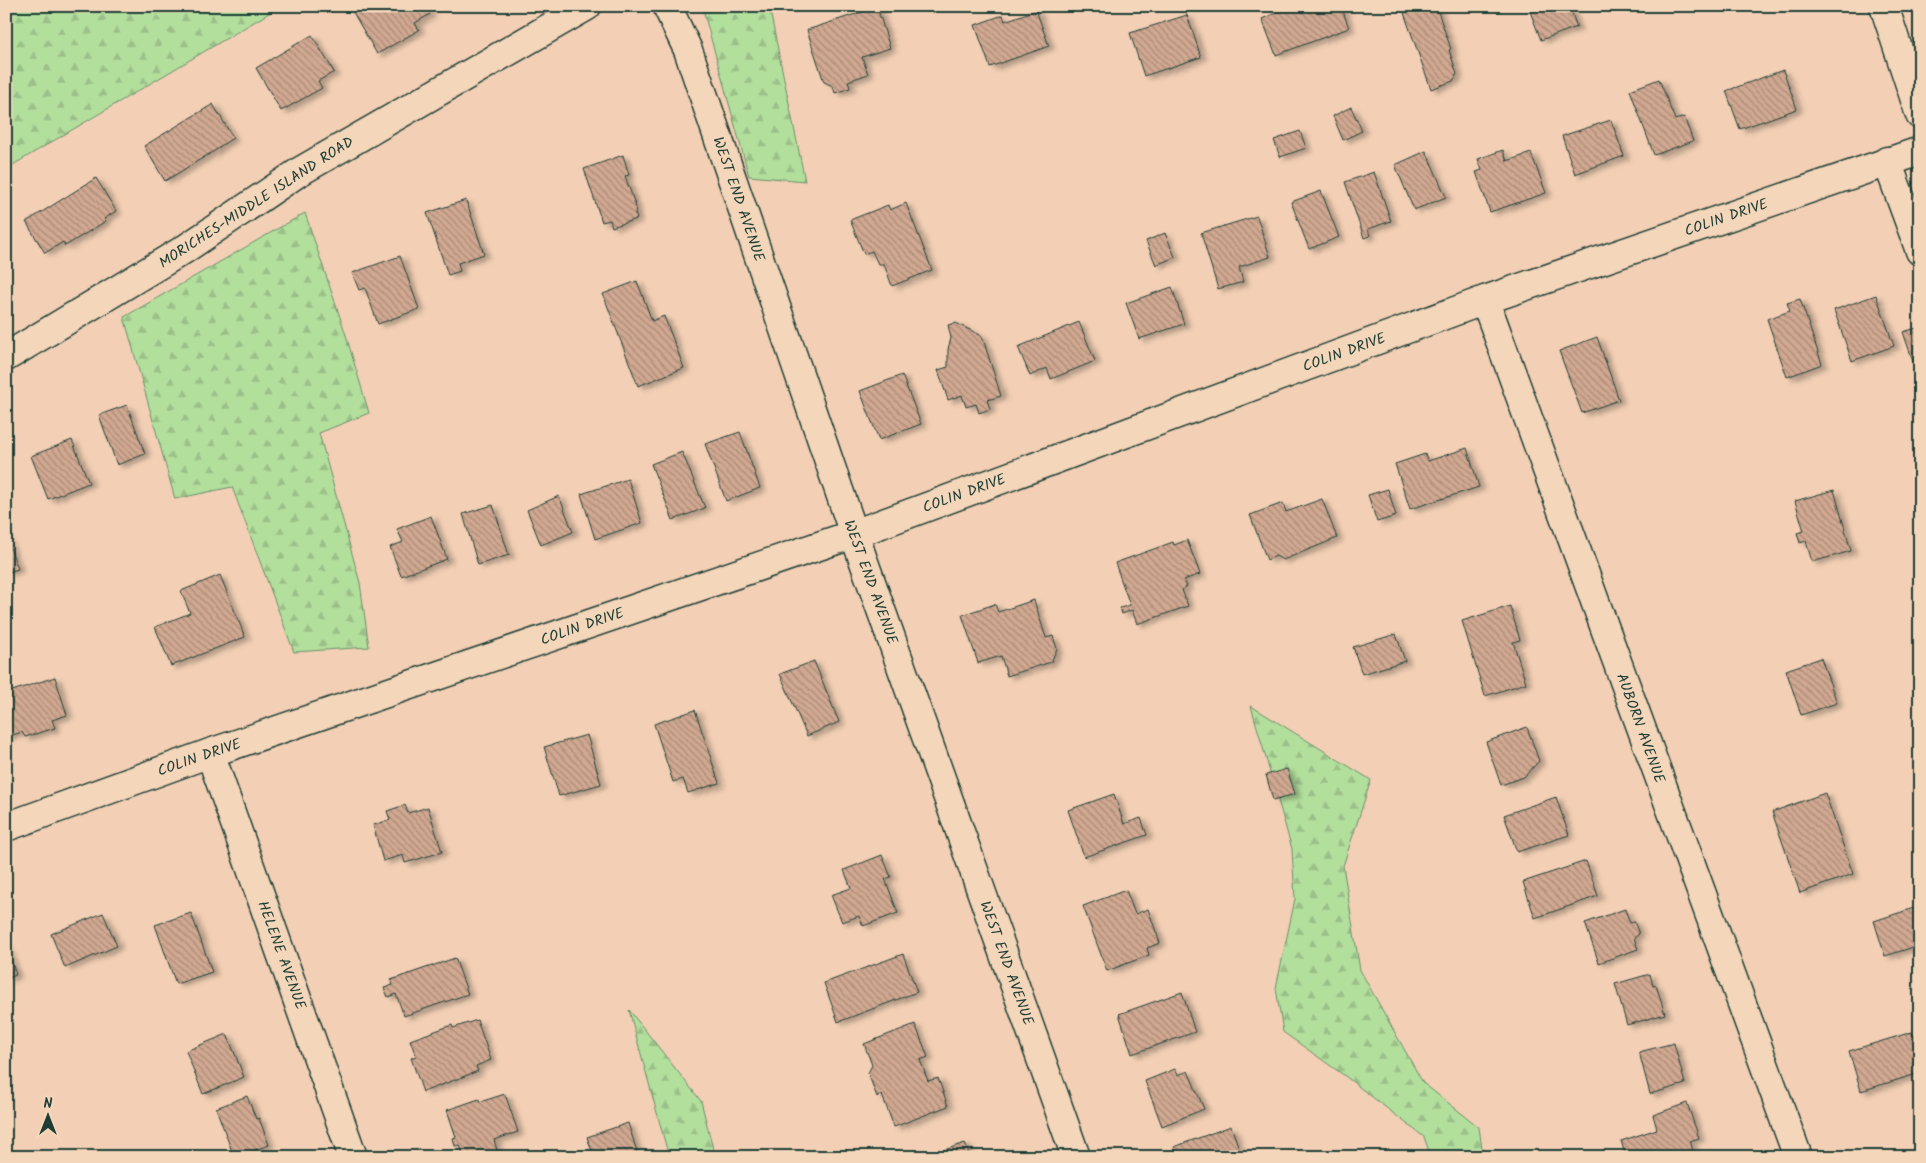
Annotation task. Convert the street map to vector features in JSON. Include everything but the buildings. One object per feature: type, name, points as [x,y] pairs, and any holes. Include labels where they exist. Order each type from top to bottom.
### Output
[{"type":"street","name":"MORICHES-MIDDLE ISLAND ROAD","points":[[6,357],[185,249],[299,172],[587,6]]},
{"type":"street","name":"WEST END AVENUE","points":[[667,6],[688,50],[854,534],[1076,1157]]},
{"type":"street","points":[[1884,6],[1920,115]]},
{"type":"street","name":"COLIN DRIVE","points":[[6,827],[210,753],[854,534],[1485,300],[1920,151]]},
{"type":"street","points":[[1887,162],[1920,251]]},
{"type":"street","name":"AUBORN AVENUE","points":[[1485,300],[1798,1157]]},
{"type":"street","name":"HELENE AVENUE","points":[[210,753],[353,1157]]},
{"type":"green space","points":[[6,6],[281,6],[6,169]]},
{"type":"green space","points":[[702,6],[769,6],[805,181],[749,176]]},
{"type":"green space","points":[[305,213],[345,332],[369,413],[319,433],[360,583],[369,647],[294,652],[232,487],[175,499],[124,317]]},
{"type":"green space","points":[[1251,706],[1371,780],[1343,866],[1360,970],[1423,1083],[1479,1127],[1483,1157],[1431,1157],[1424,1137],[1345,1076],[1283,1032],[1276,988],[1295,899],[1292,849]]},
{"type":"green space","points":[[629,1010],[701,1101],[715,1157],[669,1157]]}]
